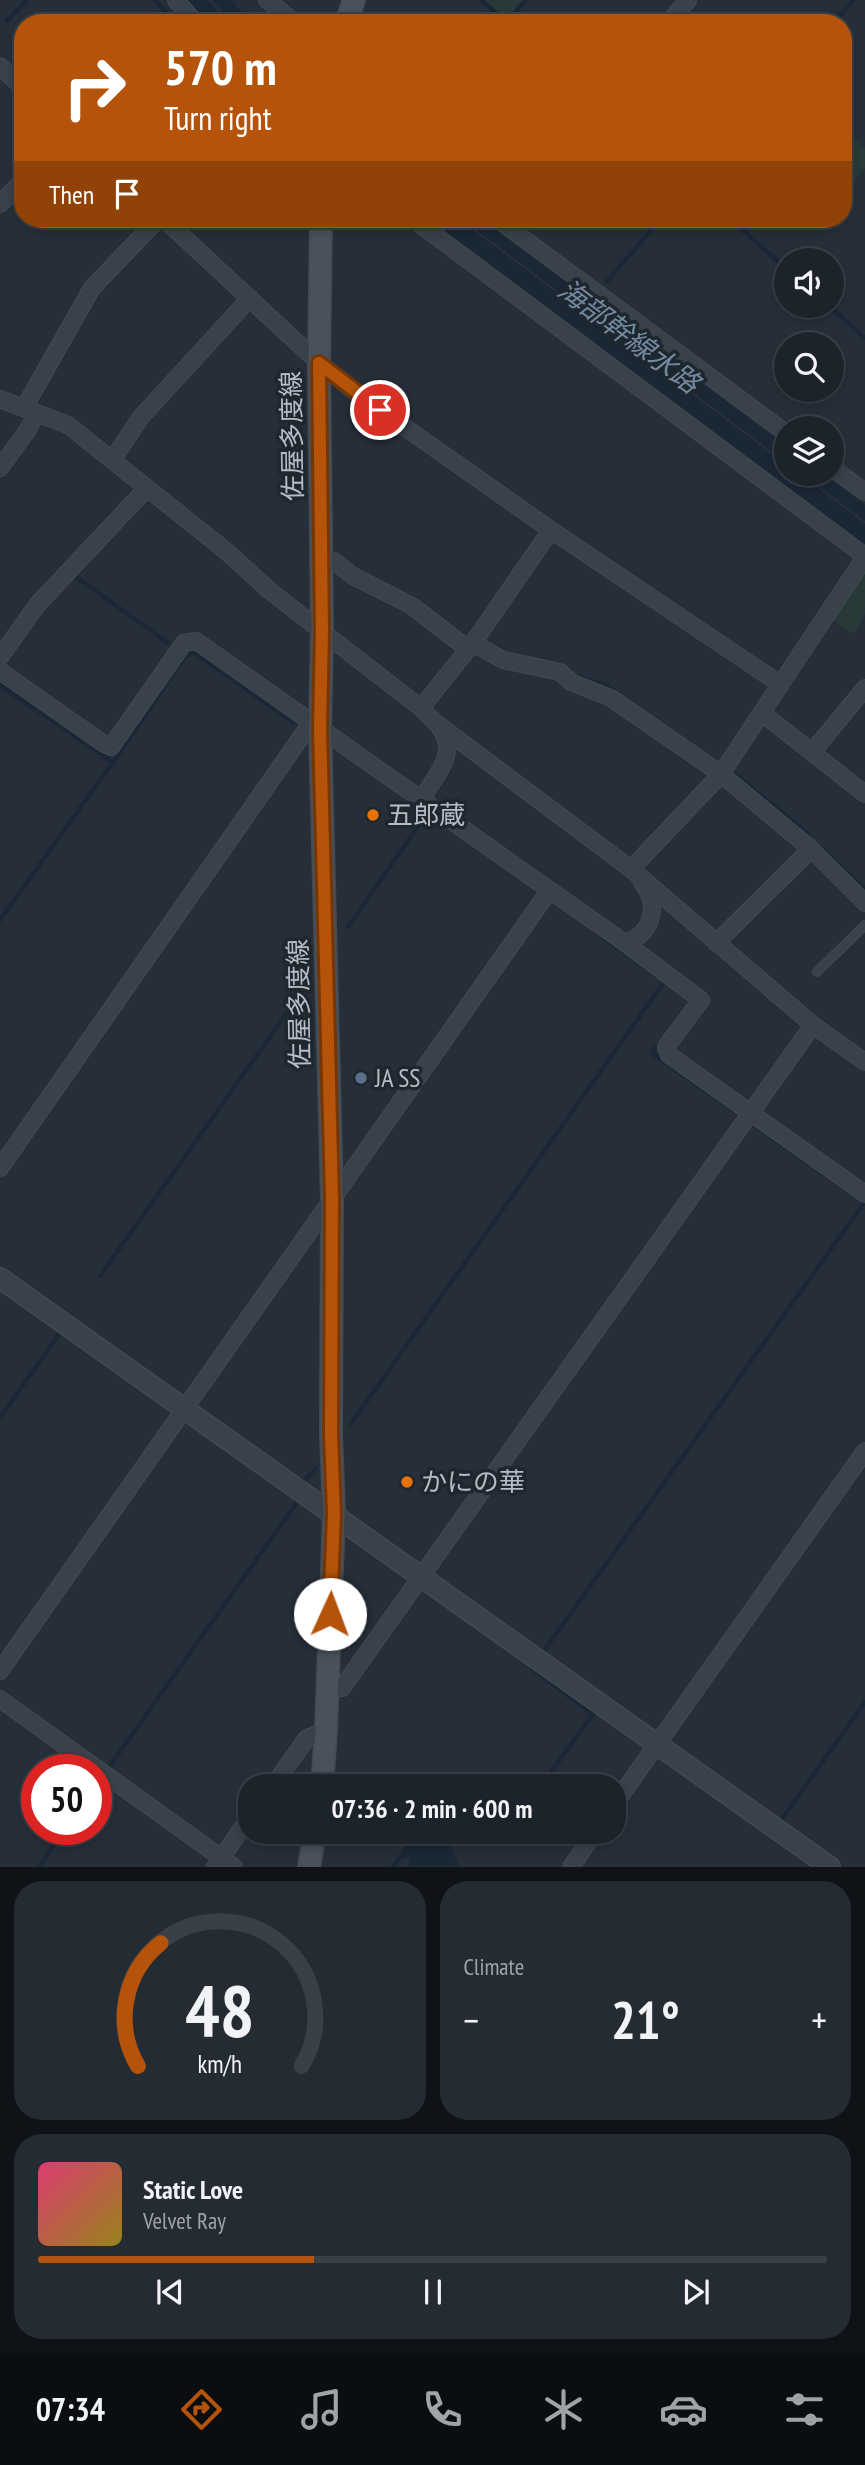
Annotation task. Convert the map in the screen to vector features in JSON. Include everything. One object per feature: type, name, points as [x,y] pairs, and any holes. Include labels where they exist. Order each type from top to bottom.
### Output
[{"type":"main road","name":"佐屋多度線","points":[[321,228],[319,363],[322,632],[316,726],[332,1198],[331,1434],[334,1514],[323,1774]]},
{"type":"main road","points":[[309,1867],[313,1844]]},
{"type":"street","points":[[176,0],[188,14]]},
{"type":"street","points":[[267,0],[284,14]]},
{"type":"street","points":[[676,14],[688,0]]},
{"type":"street","points":[[0,66],[14,79]]},
{"type":"street","points":[[0,204],[14,189]]},
{"type":"street","points":[[0,468],[27,431],[30,410],[92,288],[149,228]]},
{"type":"street","points":[[174,228],[319,363],[359,395],[551,530],[780,684]]},
{"type":"street","points":[[425,228],[865,556],[721,774],[631,869]]},
{"type":"street","points":[[509,228],[774,424]]},
{"type":"street","points":[[113,460],[141,417],[250,298]]},
{"type":"street","points":[[0,399],[68,425],[226,551],[270,591],[421,708],[446,735],[449,745],[448,754],[421,800]]},
{"type":"street","points":[[844,477],[865,492]]},
{"type":"street","points":[[0,657],[37,605],[147,488]]},
{"type":"street","points":[[421,708],[471,646],[551,530]]},
{"type":"street","points":[[321,559],[334,561],[353,576],[412,606],[471,646],[503,660],[560,672],[571,682],[611,698],[721,774],[811,849],[865,903]]},
{"type":"street","points":[[0,671],[111,747],[184,643],[196,640],[625,943],[701,1000],[666,1047],[669,1055],[865,1194]]},
{"type":"street","points":[[813,751],[865,688]]},
{"type":"street","points":[[762,713],[865,794]]},
{"type":"street","points":[[436,723],[631,869],[813,1026],[865,1062]]},
{"type":"street","points":[[0,1168],[316,726]]},
{"type":"street","points":[[716,943],[811,849]]},
{"type":"street","points":[[625,943],[637,939],[650,921],[649,891],[631,869]]},
{"type":"street","points":[[0,1671],[550,891]]},
{"type":"street","points":[[328,1689],[342,1688],[813,1026]]},
{"type":"street","points":[[0,1278],[830,1867]]},
{"type":"street","points":[[626,1788],[865,1451]]},
{"type":"street","points":[[0,1699],[223,1863],[238,1837]]},
{"type":"street","points":[[281,1774],[307,1738],[327,1730]]},
{"type":"street","points":[[571,1867],[587,1844]]},
{"type":"lane","points":[[817,972],[865,925]]},
{"type":"shaded area","points":[[485,0],[523,0],[510,14],[500,14]]},
{"type":"shaded area","points":[[852,136],[865,148],[865,168],[852,183]]},
{"type":"shaded area","points":[[865,568],[865,614],[853,634],[831,618]]},
{"type":"water","points":[[187,0],[207,0],[220,14],[200,14]]},
{"type":"water","points":[[212,0],[231,0],[244,14],[225,14]]},
{"type":"water","points":[[441,228],[470,228],[774,456],[774,478],[637,375],[614,361],[592,340]]},
{"type":"water","name":"海部幹線水路","points":[[474,228],[495,228],[774,437],[774,453]]},
{"type":"water","points":[[785,486],[815,486],[865,524],[865,546]]},
{"type":"water","points":[[819,486],[840,486],[865,505],[865,521]]},
{"type":"water","points":[[406,1844],[449,1844],[459,1866],[410,1866],[408,1857],[399,1859]]},
{"type":"waterway","points":[[7,21],[27,0]]},
{"type":"waterway","points":[[155,0],[167,14]]},
{"type":"waterway","points":[[481,0],[497,14]]},
{"type":"waterway","points":[[514,14],[526,0]]},
{"type":"waterway","points":[[841,14],[854,0]]},
{"type":"waterway","name":"海部幹線水路","points":[[607,281],[653,228]]},
{"type":"waterway","points":[[740,228],[774,258]]},
{"type":"waterway","points":[[842,318],[865,338]]},
{"type":"waterway","points":[[75,576],[168,643]]},
{"type":"waterway","points":[[0,685],[113,762],[184,658],[193,652],[293,722]]},
{"type":"waterway","points":[[579,676],[607,686],[619,694]]},
{"type":"waterway","points":[[0,920],[113,762]]},
{"type":"waterway","points":[[735,774],[808,834]]},
{"type":"waterway","points":[[348,927],[428,812]]},
{"type":"waterway","points":[[822,848],[865,890]]},
{"type":"waterway","points":[[597,933],[663,981]]},
{"type":"waterway","points":[[350,1425],[664,982]]},
{"type":"waterway","points":[[100,1276],[307,985]]},
{"type":"waterway","points":[[661,1042],[652,1053],[741,1116]]},
{"type":"waterway","points":[[751,1123],[859,1199]]},
{"type":"waterway","points":[[543,1652],[864,1203]]},
{"type":"waterway","points":[[0,1418],[59,1334]]},
{"type":"waterway","points":[[305,1480],[316,1469]]},
{"type":"waterway","points":[[112,1763],[298,1501]]},
{"type":"waterway","points":[[532,1669],[593,1714],[549,1774]]},
{"type":"waterway","points":[[782,1819],[865,1702]]},
{"type":"waterway","points":[[39,1867],[54,1845]]},
{"type":"waterway","points":[[393,1867],[401,1856]]},
{"type":"place","name":"五郎蔵","points":[[373,815]]},
{"type":"place","name":"JA SS","points":[[361,1078]]},
{"type":"place","name":"かにの華","points":[[407,1482]]},
{"type":"route","points":[[330,1614],[334,1514],[331,1434],[332,1198],[320,729],[322,632],[319,363],[380,410]]}]
